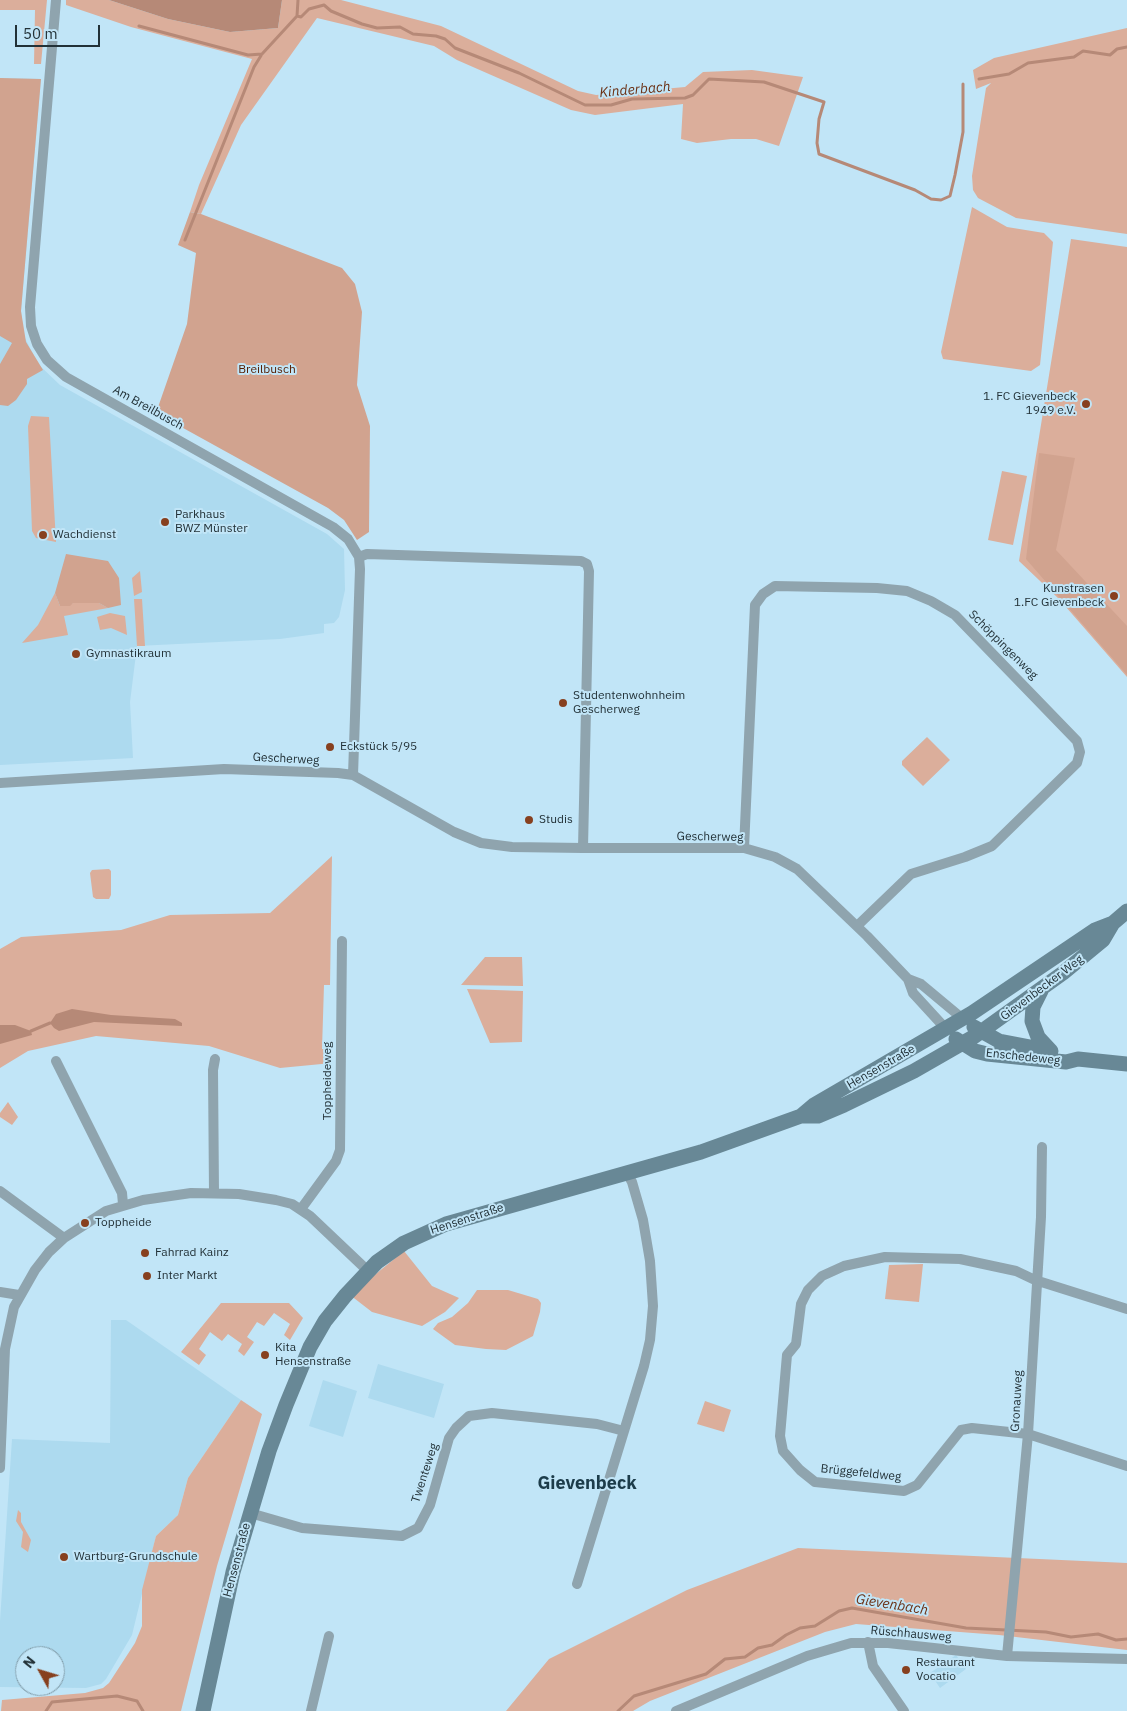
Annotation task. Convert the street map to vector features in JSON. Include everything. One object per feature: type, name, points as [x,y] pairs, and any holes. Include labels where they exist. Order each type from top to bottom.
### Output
[{"type":"main road","name":"Gievenbecker Weg","points":[[962,1043],[1041,991],[1103,940],[1113,923],[1127,911]]},
{"type":"main road","name":"Gievenbecker Weg","points":[[962,1019],[1044,966],[1095,930],[1113,923]]},
{"type":"main road","points":[[1041,991],[1033,1007],[1032,1021],[1038,1037],[1051,1051]]},
{"type":"main road","name":"Hensenstraße","points":[[203,1711],[224,1607],[250,1514],[273,1442],[310,1347],[336,1306],[368,1271],[404,1243],[446,1224],[729,1143],[801,1116],[814,1105],[962,1019]]},
{"type":"main road","name":"Enschedeweg","points":[[962,1019],[980,1032],[999,1041],[1067,1053],[1078,1059]]},
{"type":"main road","name":"Enschedeweg","points":[[946,1029],[962,1043],[987,1054],[1066,1062],[1078,1059],[1127,1064]]},
{"type":"main road","name":"Hensenstraße","points":[[801,1116],[818,1116],[844,1105],[914,1071],[962,1043]]},
{"type":"street","name":"Am Breilbusch","points":[[56,0],[30,307],[31,326],[37,344],[47,360],[66,377],[333,527],[348,539],[359,557]]},
{"type":"street","points":[[353,775],[359,557],[367,554],[581,561],[587,564],[589,570],[583,848]]},
{"type":"street","name":"Schöppingenweg","points":[[744,848],[755,605],[762,594],[775,586],[884,588],[908,591],[931,601],[955,615],[1077,741],[1080,752],[1076,763],[992,846],[965,857],[911,874],[857,926]]},
{"type":"street","name":"Gescherweg","points":[[0,782],[224,769],[353,775],[454,832],[481,843],[512,847],[744,848],[775,857],[797,869],[857,926],[908,979],[913,993],[946,1029]]},
{"type":"street","name":"Toppheideweg","points":[[301,1209],[336,1161],[340,1150],[342,942]]},
{"type":"street","name":"Gescherweg","points":[[908,979],[921,984],[962,1019]]},
{"type":"street","points":[[214,1193],[212,1070],[215,1058]]},
{"type":"street","points":[[56,1061],[122,1193],[123,1204]]},
{"type":"street","name":"Gronauweg","points":[[1007,1656],[1028,1434],[1035,1280],[1041,1218],[1042,1147]]},
{"type":"street","points":[[577,1584],[644,1366],[650,1340],[653,1306],[650,1261],[632,1182],[627,1172]]},
{"type":"street","points":[[0,1191],[64,1238]]},
{"type":"street","points":[[0,1468],[5,1349],[14,1307],[19,1295],[35,1270],[64,1238],[85,1223],[123,1204],[175,1195],[214,1193],[259,1196],[292,1204],[301,1209],[368,1271]]},
{"type":"street","name":"Brüggefeldweg","points":[[1028,1434],[972,1428],[961,1430],[917,1485],[904,1491],[815,1482],[800,1470],[783,1451],[780,1436],[787,1354],[796,1344],[801,1304],[808,1290],[822,1276],[844,1266],[885,1257],[932,1257],[960,1259],[1016,1271],[1035,1280]]},
{"type":"street","points":[[1035,1280],[1127,1310]]},
{"type":"street","points":[[0,1292],[19,1295]]},
{"type":"street","name":"Twenteweg","points":[[250,1514],[302,1528],[402,1536],[418,1528],[430,1505],[449,1438],[456,1428],[469,1416],[492,1413],[597,1424],[624,1431]]},
{"type":"street","points":[[1028,1434],[1127,1466]]},
{"type":"street","points":[[311,1711],[329,1636]]},
{"type":"street","points":[[868,1642],[873,1666],[904,1711]]},
{"type":"street","name":"Rüschhausweg","points":[[676,1711],[836,1646],[868,1642],[1007,1656],[1127,1660]]},
{"type":"shaded area","points":[[0,0],[47,0],[41,64],[34,64],[35,10],[0,10]]},
{"type":"shaded area","points":[[66,0],[109,0],[168,19],[230,32],[278,28],[282,0],[341,0],[441,26],[578,91],[596,95],[685,87],[703,72],[752,70],[803,77],[779,146],[756,139],[731,139],[697,143],[681,139],[683,104],[595,115],[571,110],[457,60],[434,46],[317,18],[241,125],[201,214],[190,212],[199,185],[252,59],[131,27],[66,5]]},
{"type":"shaded area","points":[[109,0],[282,0],[278,28],[230,32],[168,19]]},
{"type":"shaded area","points":[[1127,28],[1127,234],[1016,218],[978,198],[973,190],[972,176],[986,88],[991,83],[976,89],[973,70],[994,58]]},
{"type":"shaded area","points":[[0,78],[41,79],[21,311],[24,336],[38,364],[60,385],[327,534],[344,549],[345,590],[339,617],[334,623],[324,624],[324,633],[280,639],[137,646],[130,702],[133,758],[0,765]]},
{"type":"shaded area","points":[[972,207],[1007,227],[1044,233],[1053,242],[1040,365],[1031,371],[943,359],[941,352]]},
{"type":"shaded area","name":"1. FC Gievenbeck 1949 e.V.","points":[[1071,239],[1127,247],[1127,677],[1059,599],[1019,561]]},
{"type":"shaded area","points":[[31,416],[49,417],[56,542],[36,538],[32,531],[28,426]]},
{"type":"shaded area","points":[[1002,471],[1027,476],[1013,545],[988,540]]},
{"type":"shaded area","points":[[140,571],[142,592],[134,596],[132,578]]},
{"type":"shaded area","points":[[55,593],[60,606],[73,603],[99,603],[108,608],[64,616],[68,635],[22,643],[38,625]]},
{"type":"shaded area","points":[[134,599],[142,599],[145,646],[137,646]]},
{"type":"shaded area","points":[[110,613],[125,616],[127,635],[111,628],[100,630],[97,617]]},
{"type":"shaded area","points":[[927,737],[950,760],[923,786],[902,765],[902,761]]},
{"type":"shaded area","points":[[332,856],[330,985],[324,985],[322,1049],[332,1050],[332,1063],[280,1068],[209,1046],[96,1036],[28,1051],[0,1068],[0,949],[21,937],[121,930],[170,915],[270,913]]},
{"type":"shaded area","points":[[109,869],[111,871],[111,895],[109,899],[96,899],[93,897],[90,873],[92,870]]},
{"type":"shaded area","points":[[485,957],[522,957],[523,986],[461,985]]},
{"type":"shaded area","points":[[467,989],[523,991],[522,1042],[490,1043]]},
{"type":"shaded area","points":[[72,1009],[111,1015],[175,1019],[182,1023],[182,1026],[94,1022],[59,1031],[54,1028],[50,1023],[56,1014]]},
{"type":"shaded area","points":[[0,1025],[15,1025],[31,1031],[32,1035],[0,1044]]},
{"type":"shaded area","points":[[8,1102],[18,1117],[12,1125],[0,1117],[0,1113]]},
{"type":"shaded area","points":[[404,1251],[432,1286],[459,1298],[445,1312],[422,1326],[372,1312],[350,1295]]},
{"type":"shaded area","points":[[923,1264],[919,1302],[885,1299],[889,1265]]},
{"type":"shaded area","points":[[477,1290],[508,1290],[538,1299],[541,1303],[540,1312],[533,1336],[506,1350],[486,1349],[455,1345],[433,1329],[438,1323],[452,1317],[468,1303]]},
{"type":"shaded area","points":[[221,1303],[289,1303],[303,1318],[290,1340],[284,1335],[290,1324],[274,1313],[264,1326],[257,1322],[247,1337],[254,1342],[244,1356],[238,1351],[242,1344],[228,1334],[222,1341],[210,1332],[199,1349],[206,1355],[199,1365],[181,1352]]},
{"type":"shaded area","points":[[111,1320],[126,1320],[241,1400],[188,1478],[178,1515],[156,1536],[132,1635],[106,1679],[101,1684],[86,1688],[65,1688],[65,1646],[15,1646],[15,1687],[0,1687],[0,1621],[12,1439],[110,1443]]},
{"type":"shaded area","points":[[378,1364],[444,1384],[434,1418],[368,1398]]},
{"type":"shaded area","points":[[323,1380],[357,1391],[343,1437],[309,1426]]},
{"type":"shaded area","points":[[241,1400],[262,1414],[217,1566],[181,1711],[1,1711],[2,1700],[85,1693],[103,1688],[109,1683],[135,1643],[142,1626],[142,1590],[156,1536],[178,1515],[188,1478]]},
{"type":"shaded area","points":[[705,1401],[731,1410],[724,1432],[697,1424]]},
{"type":"shaded area","points":[[18,1510],[21,1513],[21,1522],[31,1540],[28,1552],[21,1547],[23,1532],[16,1521]]},
{"type":"shaded area","points":[[798,1548],[1127,1563],[1127,1650],[999,1635],[856,1624],[825,1632],[650,1701],[633,1711],[506,1711],[549,1659],[687,1590]]},
{"type":"shaded area","points":[[956,1655],[966,1669],[940,1688],[930,1673]]},
{"type":"green space","points":[[0,78],[41,79],[21,311],[26,342],[43,370],[27,379],[27,384],[16,400],[8,406],[0,405],[0,364],[12,343],[0,336]]},
{"type":"green space","name":"Breilbusch","points":[[190,212],[201,214],[342,268],[355,284],[362,312],[357,385],[370,426],[369,532],[357,540],[344,520],[328,508],[156,413],[187,324],[196,253],[178,245]]},
{"type":"green space","points":[[1039,453],[1075,458],[1056,550],[1127,626],[1127,675],[1026,559]]},
{"type":"green space","points":[[66,554],[108,561],[119,578],[121,605],[108,608],[99,603],[73,603],[70,606],[60,606],[55,593]]},
{"type":"waterway","name":"Kinderbach","points":[[298,0],[297,16],[301,17],[309,9],[324,5],[331,11],[362,24],[377,28],[400,27],[413,34],[436,36],[445,39],[455,48],[519,73],[585,105],[611,105],[632,99],[685,98],[693,95],[709,79],[764,82],[824,102],[819,119],[817,143],[819,154],[915,190],[931,199],[941,200],[950,196],[963,132],[963,84]]},
{"type":"waterway","points":[[185,240],[254,67],[262,54],[297,16]]},
{"type":"waterway","points":[[139,26],[248,55],[262,54]]},
{"type":"waterway","name":"Kinderbach","points":[[979,79],[1009,74],[1028,63],[1074,57],[1083,51],[1110,55],[1117,49],[1127,47]]},
{"type":"waterway","points":[[31,1031],[50,1023]]},
{"type":"waterway","name":"Gievenbach","points":[[618,1711],[634,1696],[706,1674],[725,1659],[745,1657],[758,1648],[772,1645],[800,1628],[815,1626],[839,1611],[852,1608],[966,1628],[1046,1632],[1071,1637],[1098,1634],[1116,1640],[1127,1639]]},
{"type":"waterway","name":"Gievenbach","points":[[46,1711],[52,1702],[117,1696],[137,1701],[143,1711]]},
{"type":"place","name":"1. FC Gievenbeck 1949 e.V.","points":[[1086,404]]},
{"type":"place","name":"Parkhaus BWZ Münster","points":[[165,522]]},
{"type":"place","name":"Wachdienst","points":[[43,535]]},
{"type":"place","name":"Kunstrasen 1.FC Gievenbeck","points":[[1114,596]]},
{"type":"place","name":"Gymnastikraum","points":[[76,654]]},
{"type":"place","name":"Studentenwohnheim Gescherweg","points":[[563,703]]},
{"type":"place","name":"Eckstück 5/95","points":[[330,747]]},
{"type":"place","name":"Studis","points":[[529,820]]},
{"type":"place","name":"Toppheide","points":[[85,1223]]},
{"type":"place","name":"Fahrrad Kainz","points":[[145,1253]]},
{"type":"place","name":"Inter Markt","points":[[147,1276]]},
{"type":"place","name":"Kita Hensenstraße","points":[[265,1355]]},
{"type":"place","name":"Wartburg-Grundschule","points":[[64,1557]]},
{"type":"place","name":"Restaurant Vocatio","points":[[906,1670]]},
{"type":"district","name":"Gievenbeck","points":[[587,1484]]}]
